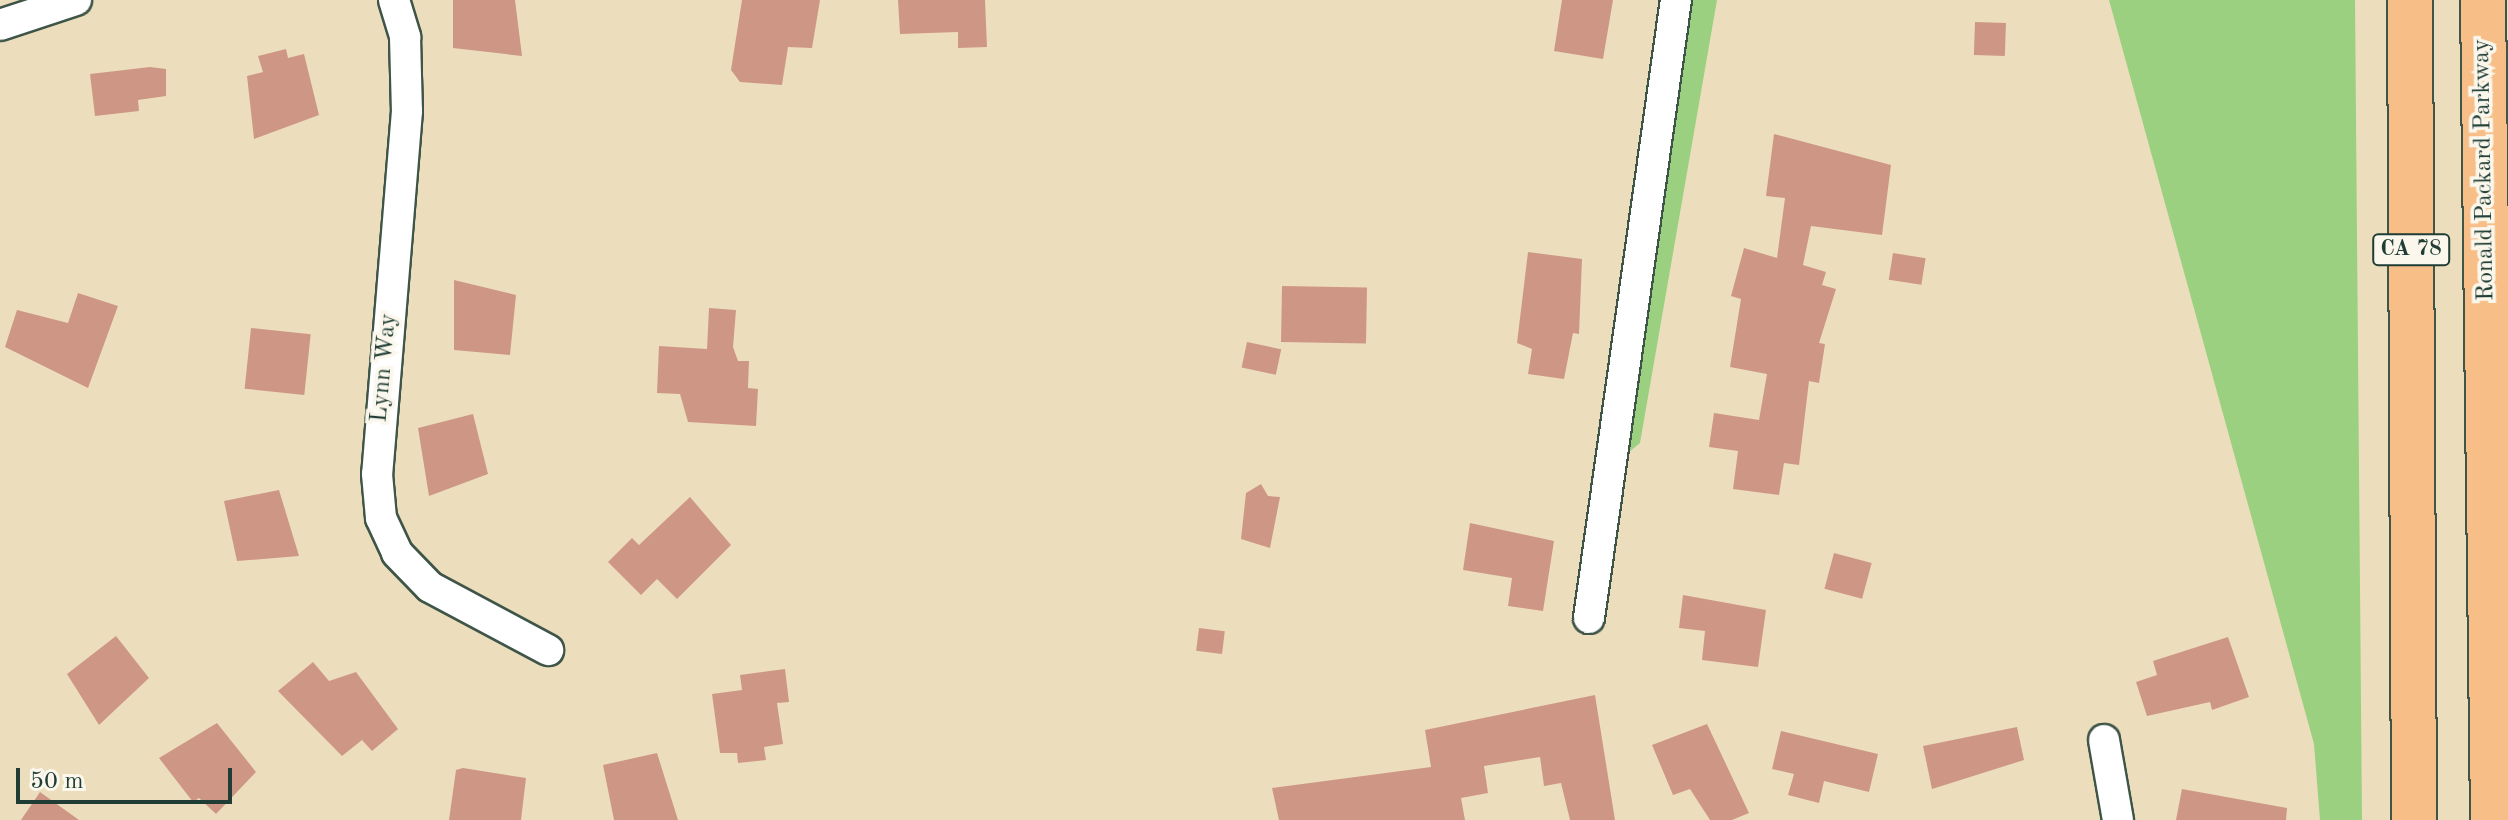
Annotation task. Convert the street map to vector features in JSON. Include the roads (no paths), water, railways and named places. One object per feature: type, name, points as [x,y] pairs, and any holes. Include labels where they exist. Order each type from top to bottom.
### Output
[{"type":"highway","name":"CA 78","points":[[2410,0],[2414,820]]},
{"type":"highway","name":"Ronald Packard Parkway","points":[[2483,0],[2493,820]]},
{"type":"street","name":"Lynn Way","points":[[394,0],[405,37],[407,111],[377,474],[381,518],[397,553],[430,587],[548,650]]},
{"type":"street","points":[[1589,618],[1676,0]]},
{"type":"street","points":[[0,25],[69,1]]},
{"type":"street","points":[[2104,740],[2118,820]]}]
